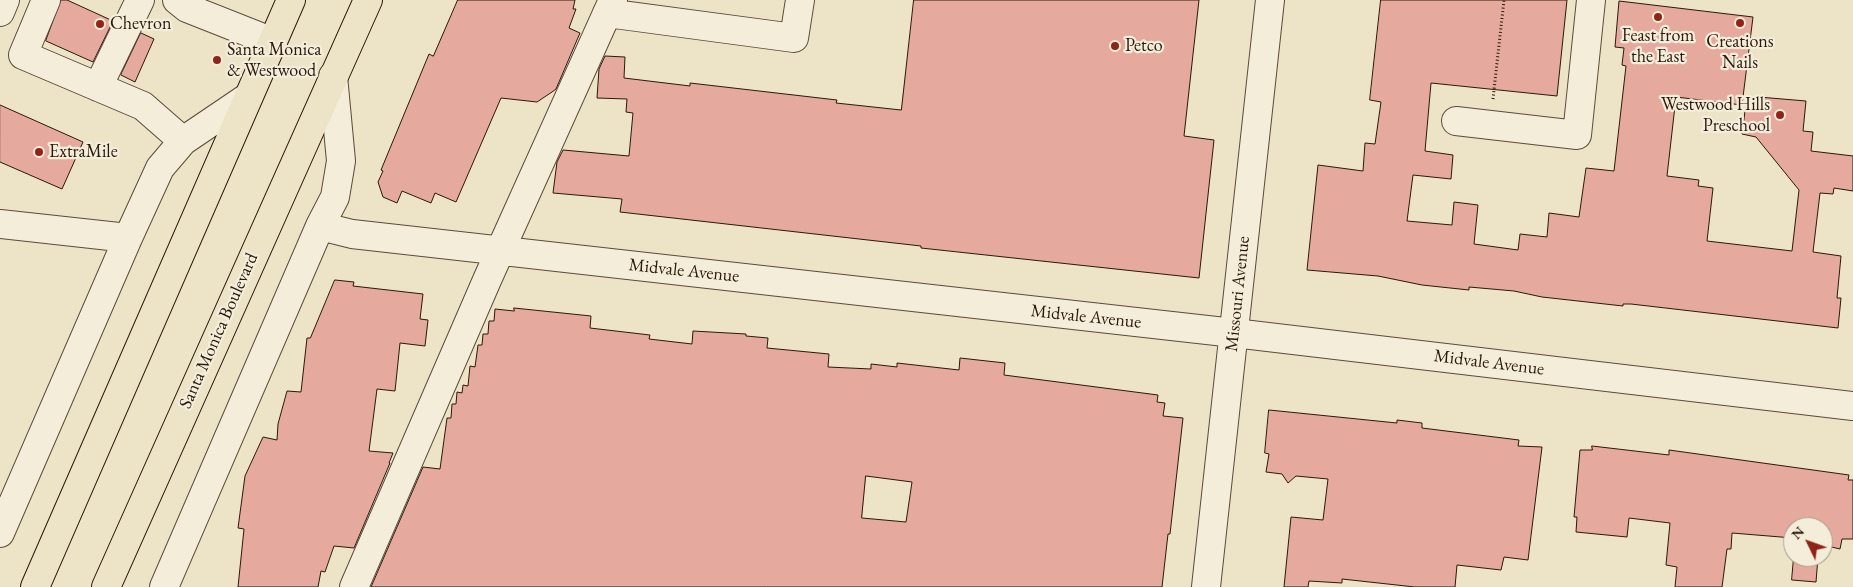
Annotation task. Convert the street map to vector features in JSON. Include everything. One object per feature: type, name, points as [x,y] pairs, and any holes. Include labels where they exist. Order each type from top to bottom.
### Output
[{"type":"main road","points":[[35,587],[291,0]]},
{"type":"main road","name":"Santa Monica Boulevard","points":[[106,587],[368,0]]},
{"type":"street","points":[[0,12],[5,0]]},
{"type":"street","points":[[46,0],[22,55],[143,106],[183,141]]},
{"type":"street","points":[[98,87],[140,0]]},
{"type":"street","points":[[177,0],[187,8],[273,42]]},
{"type":"street","points":[[354,587],[500,251],[610,7],[794,38],[800,0]]},
{"type":"street","name":"Missouri Avenue","points":[[1206,587],[1270,0]]},
{"type":"street","points":[[1456,121],[1577,135],[1591,0]]},
{"type":"street","points":[[164,587],[320,226],[335,197],[341,161],[333,76]]},
{"type":"street","points":[[0,533],[160,168],[183,141],[248,97]]},
{"type":"street","points":[[0,224],[128,238]]},
{"type":"street","name":"Midvale Avenue","points":[[320,226],[352,234],[1234,333],[1853,406]]},
{"type":"path","points":[[1490,125],[1504,0]]},
{"type":"building","points":[[61,0],[67,0],[113,21],[93,62],[46,41]]},
{"type":"building","points":[[458,0],[575,0],[573,9],[576,9],[569,28],[580,33],[556,89],[537,102],[501,98],[456,202],[435,193],[431,203],[402,191],[397,203],[383,197],[378,182],[383,171],[381,170],[429,54],[433,56]]},
{"type":"building","points":[[914,0],[1199,0],[1184,136],[1214,140],[1199,278],[921,248],[921,246],[620,212],[622,199],[553,193],[557,162],[563,150],[629,156],[633,113],[626,112],[627,99],[597,98],[599,69],[605,56],[625,57],[624,78],[690,86],[690,83],[837,100],[836,103],[901,110]]},
{"type":"building","points":[[1381,0],[1567,0],[1557,96],[1431,83],[1425,151],[1453,155],[1451,179],[1413,175],[1407,221],[1452,225],[1454,202],[1478,205],[1474,244],[1518,250],[1520,234],[1547,237],[1549,213],[1579,217],[1586,168],[1614,171],[1626,66],[1622,65],[1624,48],[1615,47],[1619,1],[1753,17],[1742,105],[1676,97],[1667,176],[1699,180],[1698,186],[1713,188],[1707,241],[1792,251],[1799,190],[1756,137],[1742,134],[1747,96],[1806,101],[1803,131],[1813,132],[1811,151],[1853,156],[1853,191],[1834,188],[1833,194],[1820,193],[1813,252],[1841,256],[1837,298],[1841,298],[1838,328],[1631,304],[1623,304],[1623,306],[1542,297],[1514,291],[1469,287],[1469,290],[1422,285],[1378,276],[1307,270],[1318,165],[1363,171],[1365,143],[1375,144],[1381,102],[1370,100]]},
{"type":"building","points":[[141,33],[154,39],[135,82],[121,75]]},
{"type":"building","name":"ExtraMile","points":[[0,105],[83,142],[62,189],[0,162]]},
{"type":"building","points":[[335,280],[354,282],[353,286],[423,294],[420,319],[428,320],[425,346],[400,343],[395,391],[377,389],[369,451],[393,453],[390,463],[354,548],[334,546],[325,572],[321,571],[318,587],[238,587],[244,529],[238,528],[245,476],[263,437],[277,440],[278,424],[287,391],[301,392],[307,338],[310,338]]},
{"type":"building","points":[[514,308],[591,316],[590,328],[650,335],[649,339],[692,344],[693,331],[746,334],[746,336],[768,338],[767,348],[829,354],[828,367],[871,369],[871,364],[897,367],[897,363],[959,370],[960,358],[1005,363],[1004,375],[1158,395],[1157,402],[1165,403],[1163,416],[1183,418],[1162,587],[371,587],[423,467],[440,469],[447,418],[451,418],[452,404],[456,404],[457,392],[462,393],[463,385],[468,386],[470,366],[475,367],[478,345],[482,345],[483,334],[488,334],[489,321],[494,321],[495,309],[514,311]],"holes":[[[866,476],[912,482],[906,522],[862,518]]]},
{"type":"building","points":[[1269,410],[1397,423],[1397,420],[1422,423],[1422,428],[1519,440],[1518,446],[1542,447],[1528,560],[1504,557],[1501,570],[1457,565],[1455,587],[1415,587],[1342,579],[1342,583],[1309,581],[1308,587],[1284,587],[1291,517],[1323,520],[1328,479],[1296,476],[1288,483],[1282,474],[1266,472],[1269,454],[1265,453]]},
{"type":"building","points":[[1592,446],[1669,455],[1669,450],[1849,475],[1848,480],[1853,480],[1853,539],[1842,539],[1840,549],[1833,547],[1833,517],[1783,517],[1783,537],[1732,533],[1731,549],[1727,549],[1722,587],[1675,587],[1677,567],[1666,565],[1670,523],[1629,518],[1627,537],[1576,532],[1577,517],[1574,517],[1580,450],[1592,450]]},
{"type":"building","points":[[1793,567],[1817,567],[1816,582],[1792,580]]},
{"type":"place","name":"Feast from the East","points":[[1658,17]]},
{"type":"place","name":"Creations Nails","points":[[1740,23]]},
{"type":"place","name":"Chevron","points":[[100,24]]},
{"type":"place","name":"Petco","points":[[1115,46]]},
{"type":"place","name":"Santa Monica & Westwood","points":[[217,60]]},
{"type":"place","name":"Westwood Hills Preschool","points":[[1780,115]]},
{"type":"place","name":"ExtraMile","points":[[39,152]]}]
